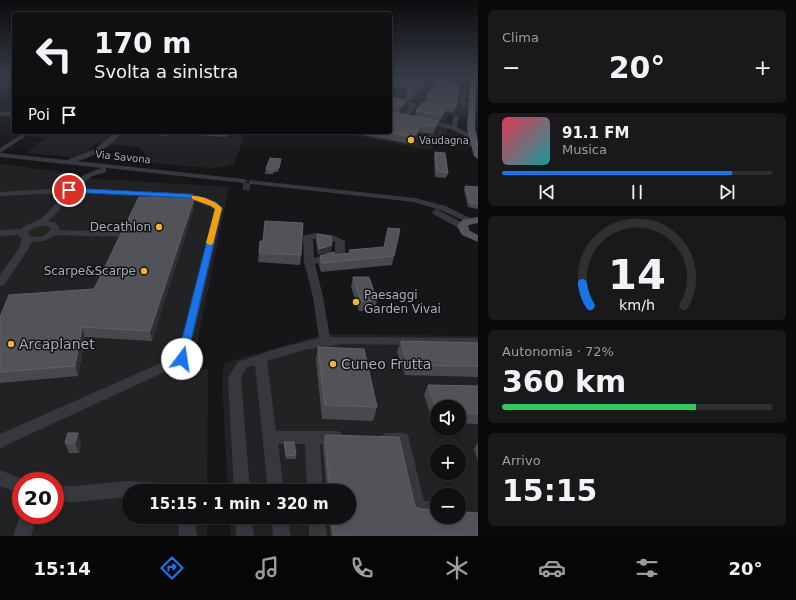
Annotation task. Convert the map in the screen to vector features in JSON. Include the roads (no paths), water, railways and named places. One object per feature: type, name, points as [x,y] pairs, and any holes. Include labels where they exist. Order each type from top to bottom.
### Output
[{"type":"main road","points":[[472,103],[470,128],[478,156]]},
{"type":"main road","points":[[471,222],[466,233],[478,239]]},
{"type":"street","points":[[408,103],[422,105]]},
{"type":"street","points":[[411,119],[414,104]]},
{"type":"street","points":[[0,113],[12,115]]},
{"type":"street","points":[[397,117],[455,127],[470,128]]},
{"type":"street","points":[[456,117],[455,131],[457,140]]},
{"type":"street","points":[[455,127],[474,142]]},
{"type":"street","points":[[0,151],[26,134]]},
{"type":"street","points":[[60,164],[78,159],[101,149],[118,134]]},
{"type":"street","points":[[424,141],[429,137],[474,142]]},
{"type":"street","points":[[60,164],[77,175],[87,175],[104,168],[99,160],[101,149]]},
{"type":"street","name":"Via Savona","points":[[0,155],[60,164]]},
{"type":"street","name":"Via Savona","points":[[0,159],[250,183],[410,204],[471,222]]},
{"type":"street","points":[[0,283],[19,254],[27,233],[52,214],[69,190],[77,175]]},
{"type":"street","points":[[250,183],[408,195],[446,204],[466,212],[471,222]]},
{"type":"street","points":[[0,194],[69,190],[190,196],[213,204],[219,208],[182,359],[0,441]]},
{"type":"street","points":[[19,254],[40,239],[49,236],[54,228],[52,214]]},
{"type":"street","points":[[38,224],[66,232],[119,235]]},
{"type":"street","points":[[2,235],[27,233],[40,239]]},
{"type":"street","points":[[309,264],[318,297],[325,341]]},
{"type":"street","points":[[242,484],[234,378],[242,365],[260,358],[325,341],[478,342]]},
{"type":"street","points":[[260,358],[275,484]]},
{"type":"street","points":[[270,437],[350,438]]},
{"type":"street","points":[[312,437],[315,484]]},
{"type":"street","points":[[373,439],[403,440],[417,509],[430,510]]},
{"type":"street","points":[[0,478],[12,483]]},
{"type":"street","points":[[64,493],[122,490]]},
{"type":"street","points":[[22,536],[26,524]]},
{"type":"street","points":[[187,524],[188,536]]},
{"type":"street","points":[[244,524],[245,536]]},
{"type":"street","points":[[281,524],[282,536]]},
{"type":"street","points":[[317,524],[318,536]]},
{"type":"tunnel","points":[[243,186],[250,187]]},
{"type":"place","name":"Vaudagna","points":[[411,140]]},
{"type":"place","name":"Decathlon","points":[[159,227]]},
{"type":"place","name":"Scarpe&Scarpe","points":[[144,271]]},
{"type":"place","name":"Paesaggi Garden Vivai","points":[[356,302]]},
{"type":"place","name":"Arcaplanet","points":[[11,344]]},
{"type":"place","name":"Cuneo Frutta","points":[[333,364]]}]
